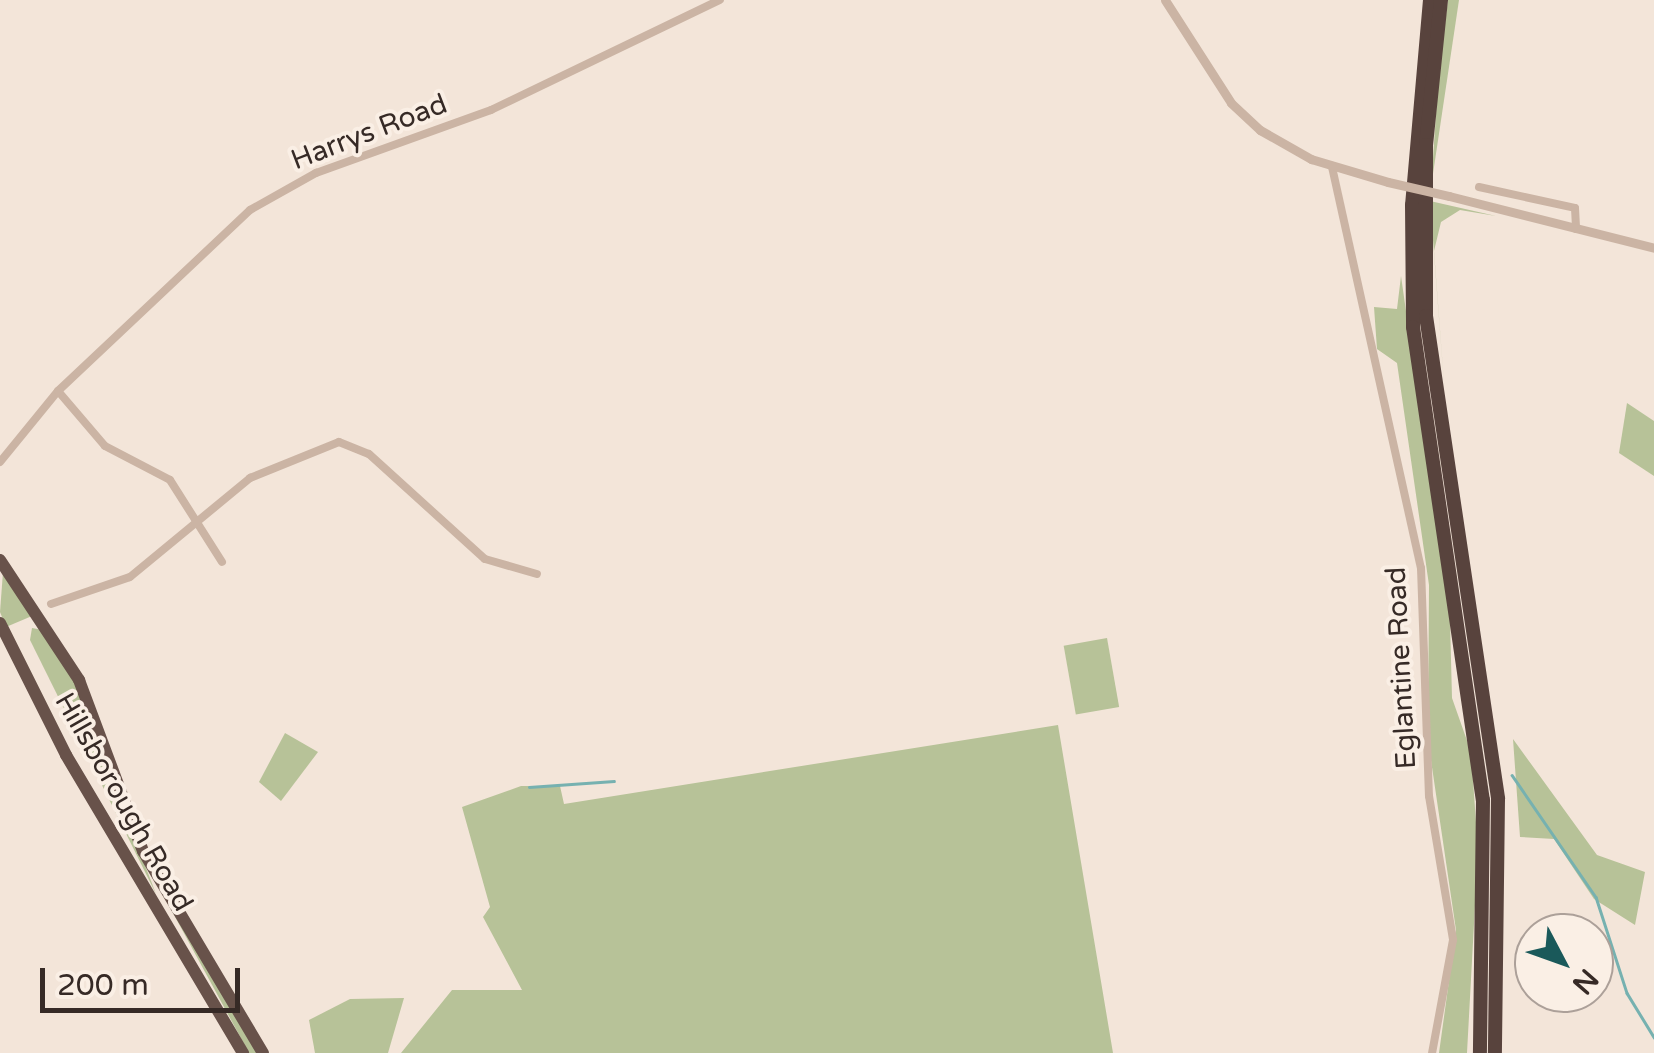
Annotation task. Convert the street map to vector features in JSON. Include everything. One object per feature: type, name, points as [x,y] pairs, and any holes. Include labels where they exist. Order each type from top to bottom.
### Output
[{"type":"highway","points":[[1430,0],[1412,205],[1414,327],[1480,766],[1487,867],[1480,1053]]},
{"type":"highway","points":[[1442,0],[1426,145],[1426,316],[1494,764],[1502,924],[1494,1053]]},
{"type":"highway","name":"Hillsborough Road","points":[[0,560],[79,680],[143,851],[262,1053]]},
{"type":"highway","name":"Hillsborough Road","points":[[0,624],[66,755],[243,1053]]},
{"type":"street","name":"Harrys Road","points":[[0,462],[58,391],[268,199],[491,110],[720,0]]},
{"type":"street","points":[[1165,0],[1231,102],[1277,142],[1332,166],[1388,182],[1654,248]]},
{"type":"street","name":"Eglantine Road","points":[[1332,166],[1420,568],[1428,776],[1453,940],[1432,1053]]},
{"type":"street","points":[[1479,187],[1575,208],[1576,229]]},
{"type":"street","points":[[58,391],[105,446],[158,470],[198,513],[222,562]]},
{"type":"street","points":[[51,604],[130,577],[198,513],[267,468],[347,443],[485,559],[537,574]]},
{"type":"green space","points":[[1448,0],[1459,0],[1431,187],[1439,70]]},
{"type":"green space","points":[[1430,201],[1496,216],[1460,210],[1441,222],[1434,251],[1447,422]]},
{"type":"green space","points":[[1401,276],[1450,620],[1452,698],[1471,752],[1478,850],[1467,1053],[1439,1053],[1456,930],[1428,740],[1429,585],[1397,363],[1377,349],[1374,307],[1397,309]]},
{"type":"green space","points":[[1627,403],[1654,421],[1654,476],[1619,453]]},
{"type":"green space","points":[[3,572],[32,616],[6,627],[0,612]]},
{"type":"green space","points":[[32,628],[43,630],[75,682],[156,894],[30,640]]},
{"type":"green space","points":[[1107,638],[1119,707],[1076,715],[1064,646]]},
{"type":"green space","points":[[1058,725],[1113,1053],[401,1053],[452,990],[522,990],[483,917],[490,907],[462,807],[521,786],[560,786],[564,804]]},
{"type":"green space","points":[[285,733],[318,752],[281,801],[259,782]]},
{"type":"green space","points":[[1513,739],[1597,855],[1645,872],[1635,925],[1594,899],[1554,839],[1520,837]]},
{"type":"green space","points":[[167,902],[258,1053],[249,1053]]},
{"type":"green space","points":[[404,998],[388,1053],[315,1053],[309,1020],[350,999]]},
{"type":"waterway","points":[[1512,775],[1596,897],[1627,993],[1654,1037]]},
{"type":"waterway","points":[[529,787],[614,781]]}]
